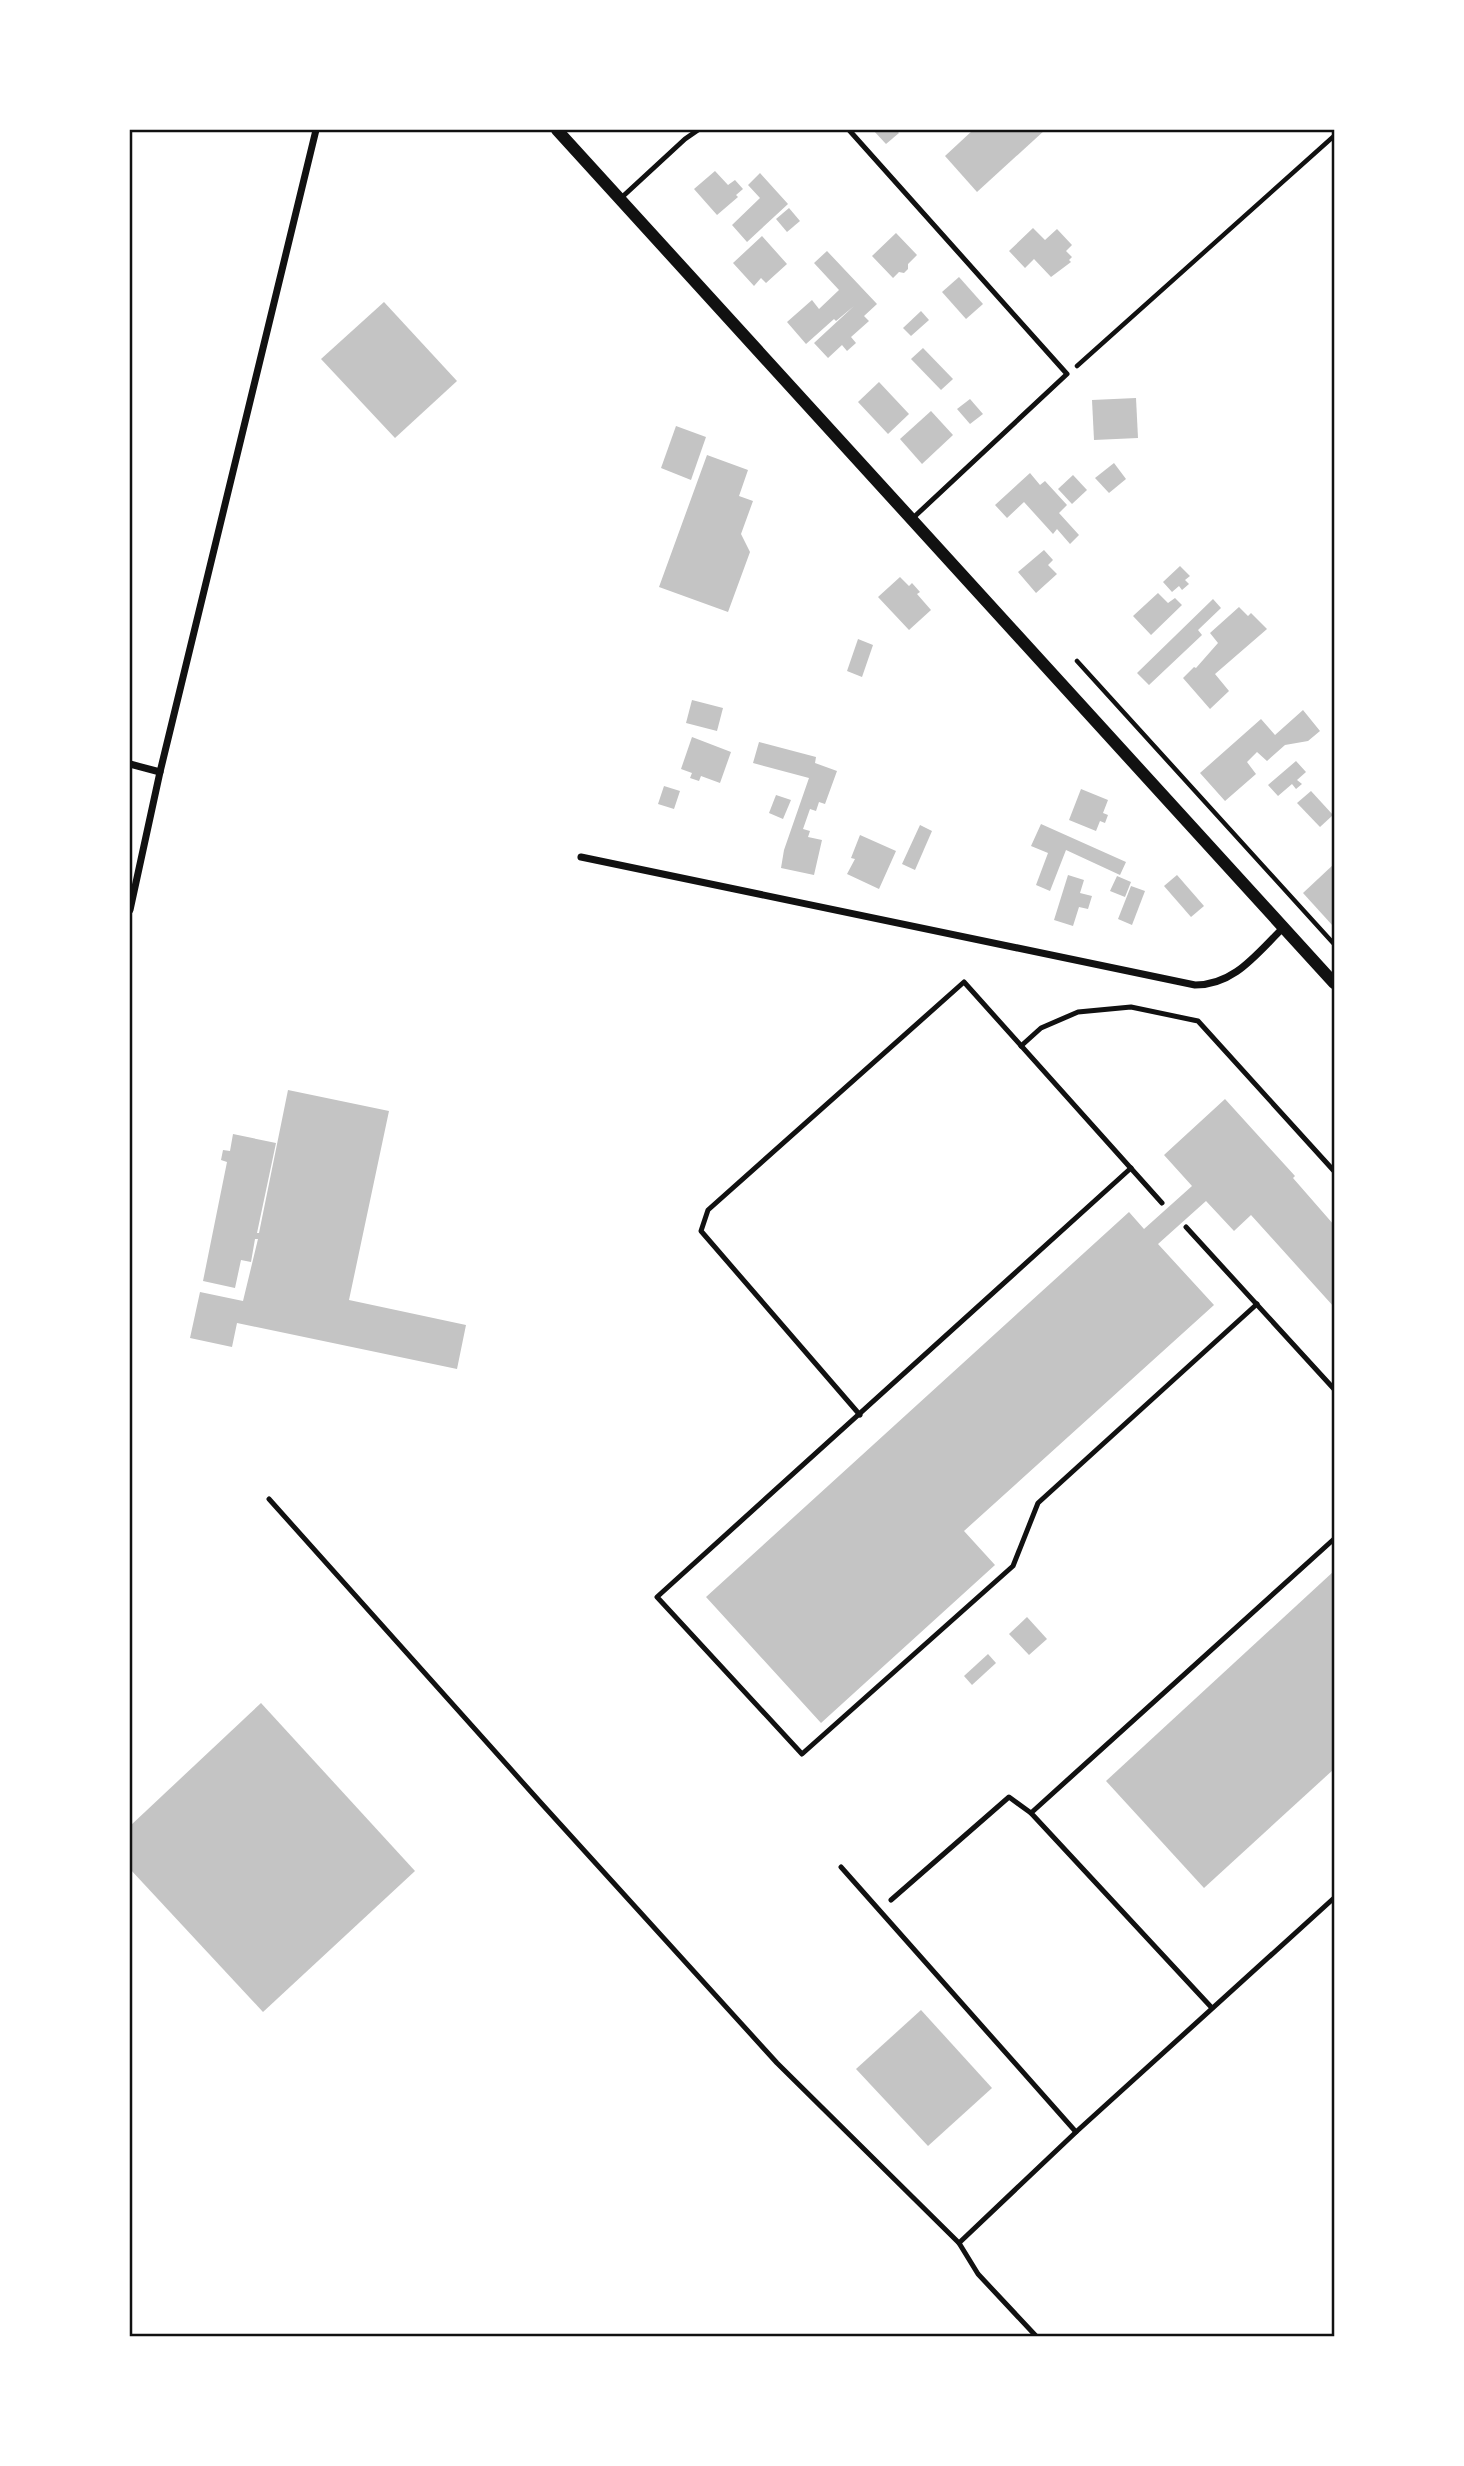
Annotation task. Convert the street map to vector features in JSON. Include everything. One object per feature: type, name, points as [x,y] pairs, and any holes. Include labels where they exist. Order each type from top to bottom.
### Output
[{"type":"street","points":[[130,910],[160,772],[316,130]]},
{"type":"street","points":[[557,130],[1335,983]]},
{"type":"street","points":[[130,764],[160,772]]},
{"type":"street","points":[[581,858],[1195,985],[1215,984],[1234,974],[1284,927]]},
{"type":"lane","points":[[620,198],[698,130]]},
{"type":"lane","points":[[849,130],[1068,374],[912,520]]},
{"type":"lane","points":[[860,1415],[701,1231],[708,1210],[964,982],[1162,1203]]},
{"type":"lane","points":[[1021,1046],[1041,1028],[1078,1012],[1131,1007],[1198,1021],[1335,1171]]},
{"type":"lane","points":[[1131,1168],[657,1597],[802,1754],[1013,1566],[1038,1503],[1257,1304]]},
{"type":"lane","points":[[1186,1227],[1335,1389]]},
{"type":"lane","points":[[269,1499],[777,2063],[959,2243],[978,2274],[1036,2336]]},
{"type":"lane","points":[[1031,1813],[1335,1539]]},
{"type":"lane","points":[[891,1900],[1009,1797],[1031,1813],[1213,2008]]},
{"type":"lane","points":[[841,1867],[1076,2132]]},
{"type":"lane","points":[[959,2243],[1076,2132],[1335,1898]]},
{"type":"path","points":[[1068,374],[1335,136]]},
{"type":"path","points":[[1077,661],[1335,944]]},
{"type":"building","points":[[873,130],[896,130],[899,133],[886,144]]},
{"type":"building","points":[[973,130],[1045,130],[977,192],[945,156]]},
{"type":"building","points":[[715,171],[728,185],[735,180],[743,189],[736,195],[738,197],[717,215],[694,189]]},
{"type":"building","points":[[760,173],[788,204],[747,242],[732,225],[760,198],[748,185]]},
{"type":"building","points":[[789,208],[800,221],[787,232],[776,219]]},
{"type":"building","points":[[1033,228],[1045,240],[1057,229],[1072,245],[1066,251],[1072,257],[1069,260],[1071,262],[1051,277],[1034,259],[1025,268],[1009,251]]},
{"type":"building","points":[[896,233],[917,255],[904,273],[899,272],[893,278],[872,256]]},
{"type":"building","points":[[762,236],[787,264],[766,283],[761,278],[754,286],[733,263]]},
{"type":"building","points":[[827,251],[877,304],[864,316],[869,321],[851,337],[856,343],[847,351],[842,345],[828,358],[814,343],[854,306],[836,321],[834,319],[806,344],[787,322],[812,300],[819,309],[839,290],[814,263]]},
{"type":"building","points":[[959,277],[983,304],[966,319],[942,292]]},
{"type":"building","points":[[384,302],[457,381],[395,438],[321,359]]},
{"type":"building","points":[[921,311],[929,320],[911,336],[903,328]]},
{"type":"building","points":[[923,348],[953,379],[941,390],[911,359]]},
{"type":"building","points":[[879,382],[909,414],[888,434],[858,402]]},
{"type":"building","points":[[1136,398],[1138,438],[1094,440],[1092,400]]},
{"type":"building","points":[[970,399],[983,414],[970,424],[957,409]]},
{"type":"building","points":[[931,411],[953,435],[922,464],[900,439]]},
{"type":"building","points":[[676,426],[706,437],[691,480],[661,468]]},
{"type":"building","points":[[707,455],[748,470],[739,496],[753,501],[741,534],[750,552],[728,612],[659,587]]},
{"type":"building","points":[[1114,463],[1126,479],[1109,493],[1095,478]]},
{"type":"building","points":[[1030,473],[1040,485],[1045,481],[1067,505],[1059,513],[1079,535],[1070,544],[1057,529],[1053,534],[1024,502],[1007,518],[995,505]]},
{"type":"building","points":[[1073,475],[1087,490],[1072,504],[1058,489]]},
{"type":"building","points":[[1044,550],[1053,560],[1048,565],[1057,574],[1036,593],[1018,572]]},
{"type":"building","points":[[1180,566],[1190,576],[1185,580],[1189,584],[1182,590],[1179,586],[1172,592],[1163,582]]},
{"type":"building","points":[[900,577],[909,586],[912,583],[920,592],[917,594],[931,610],[909,630],[878,597]]},
{"type":"building","points":[[1158,593],[1168,603],[1175,598],[1182,605],[1151,635],[1133,616]]},
{"type":"building","points":[[1213,599],[1221,608],[1198,630],[1202,635],[1149,685],[1137,673]]},
{"type":"building","points":[[1239,607],[1248,616],[1251,613],[1267,629],[1215,674],[1229,691],[1210,709],[1183,678],[1196,668],[1218,643],[1210,633]]},
{"type":"building","points":[[858,639],[873,645],[862,677],[847,671]]},
{"type":"building","points":[[692,700],[723,708],[717,731],[686,723]]},
{"type":"building","points":[[1303,710],[1320,731],[1308,741],[1285,745],[1267,761],[1257,752],[1247,762],[1256,774],[1225,801],[1200,773],[1261,719],[1275,735]]},
{"type":"building","points":[[692,737],[731,752],[720,783],[701,776],[699,781],[690,778],[692,773],[681,769]]},
{"type":"building","points":[[759,742],[816,757],[815,763],[837,771],[825,804],[819,802],[816,811],[810,809],[803,829],[810,831],[808,837],[822,840],[814,875],[781,868],[784,850],[809,778],[753,763]]},
{"type":"building","points":[[1296,761],[1306,772],[1297,780],[1302,784],[1296,789],[1292,784],[1278,796],[1268,785]]},
{"type":"building","points":[[664,786],[680,791],[674,809],[658,804]]},
{"type":"building","points":[[1081,789],[1108,800],[1103,813],[1108,815],[1105,823],[1100,821],[1096,831],[1069,820]]},
{"type":"building","points":[[1311,791],[1333,815],[1320,827],[1297,803]]},
{"type":"building","points":[[776,795],[791,800],[783,819],[769,813]]},
{"type":"building","points":[[1041,824],[1126,862],[1120,875],[1066,850],[1050,891],[1036,885],[1048,853],[1031,846]]},
{"type":"building","points":[[920,825],[932,831],[915,870],[902,864]]},
{"type":"building","points":[[860,835],[896,851],[879,889],[847,874],[855,859],[851,858]]},
{"type":"building","points":[[1334,864],[1334,925],[1333,926],[1303,893]]},
{"type":"building","points":[[1068,875],[1084,880],[1080,893],[1092,896],[1088,909],[1079,907],[1073,926],[1054,920]]},
{"type":"building","points":[[1177,875],[1204,906],[1191,917],[1164,886]]},
{"type":"building","points":[[1117,876],[1131,882],[1125,897],[1110,891]]},
{"type":"building","points":[[1131,886],[1145,891],[1132,925],[1118,919]]},
{"type":"building","points":[[288,1090],[389,1111],[349,1300],[466,1325],[457,1369],[237,1323],[232,1347],[190,1338],[200,1292],[243,1301],[258,1239],[255,1239],[251,1262],[241,1260],[235,1288],[203,1281],[227,1162],[221,1160],[223,1150],[230,1151],[233,1134],[276,1143],[259,1233]]},
{"type":"building","points":[[1225,1099],[1295,1176],[1293,1178],[1334,1225],[1334,1307],[1251,1215],[1234,1231],[1206,1201],[1158,1244],[1214,1305],[964,1531],[995,1565],[821,1723],[706,1597],[1129,1212],[1144,1229],[1192,1186],[1164,1155]]},
{"type":"building","points":[[1334,1571],[1334,1769],[1204,1888],[1106,1781]]},
{"type":"building","points":[[1027,1617],[1047,1639],[1029,1655],[1009,1634]]},
{"type":"building","points":[[988,1654],[996,1663],[972,1685],[964,1676]]},
{"type":"building","points":[[261,1703],[415,1871],[263,2012],[130,1869],[130,1826]]},
{"type":"building","points":[[921,2010],[992,2088],[928,2146],[856,2069]]}]
